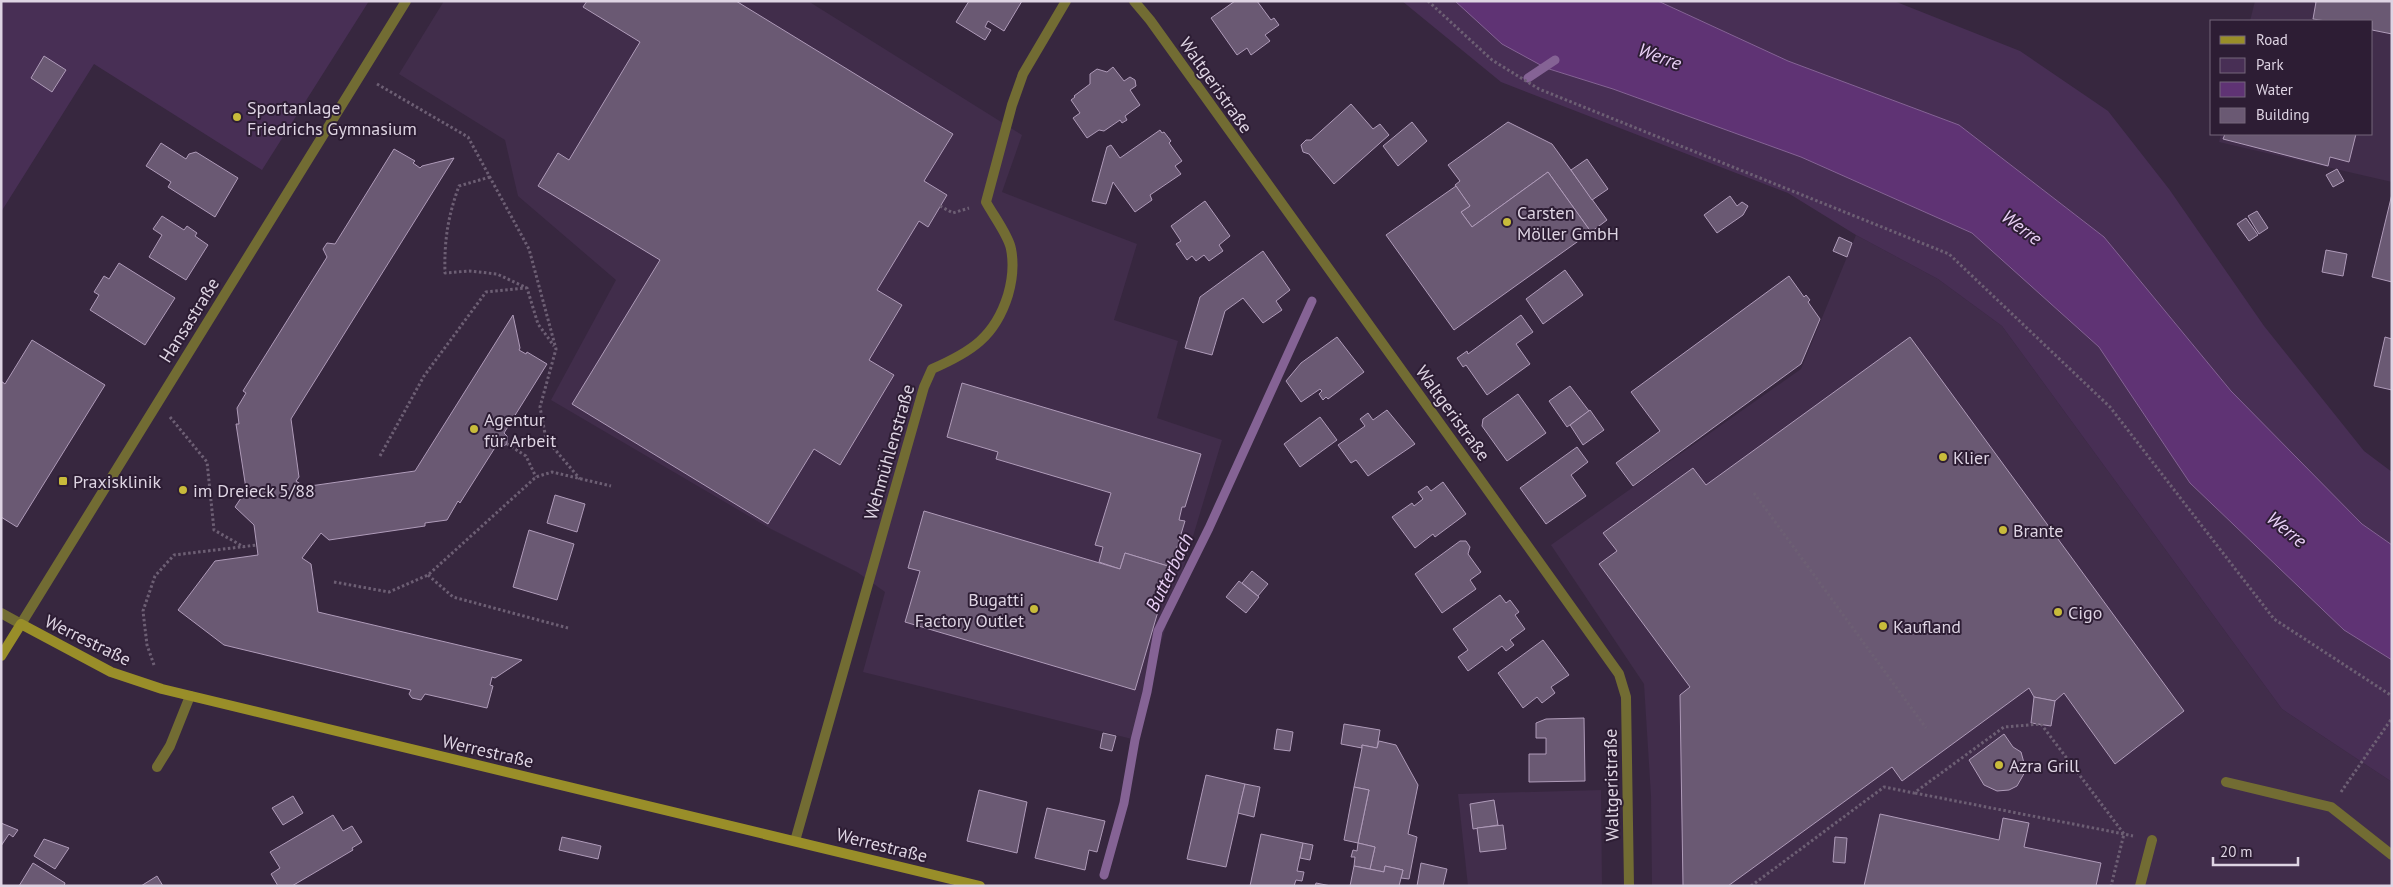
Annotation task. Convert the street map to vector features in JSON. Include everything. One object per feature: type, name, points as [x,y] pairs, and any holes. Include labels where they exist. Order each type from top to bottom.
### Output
[{"type":"main road","name":"Hansastraße","points":[[1,656],[21,624]]},
{"type":"main road","name":"Werrestraße","points":[[21,624],[111,672],[162,689],[980,886]]},
{"type":"street","name":"Hansastraße","points":[[21,624],[406,1]]},
{"type":"street","points":[[986,202],[1012,105],[1023,74],[1066,1]]},
{"type":"street","name":"Waltgeristraße","points":[[1134,1],[1150,20],[1619,674],[1626,697],[1629,886]]},
{"type":"street","name":"Wehmühlenstraße","points":[[795,841],[924,387],[932,369],[952,360],[981,342],[995,326],[1004,309],[1012,280],[1011,249],[986,202]]},
{"type":"street","name":"Werrestraße","points":[[1,613],[21,624]]},
{"type":"street","points":[[157,767],[170,746],[190,696]]},
{"type":"street","points":[[2226,782],[2331,806],[2392,855]]},
{"type":"street","points":[[2140,886],[2152,840]]},
{"type":"path","points":[[1428,1],[1492,60],[1540,89],[1949,254],[2110,408],[2274,619],[2392,696]]},
{"type":"path","points":[[360,74],[468,137],[490,177],[529,249],[556,349],[540,407],[546,439],[580,479]]},
{"type":"path","points":[[490,177],[459,186],[449,214],[444,242],[444,273],[469,271],[497,274],[527,288],[538,324],[556,349]]},
{"type":"path","points":[[940,206],[953,213],[986,202]]},
{"type":"path","points":[[380,456],[424,376],[486,292],[527,288]]},
{"type":"path","points":[[158,401],[207,462],[214,530],[245,548]]},
{"type":"path","points":[[506,444],[526,456],[536,477]]},
{"type":"path","points":[[334,582],[389,592],[428,576],[536,477],[552,472],[611,486]]},
{"type":"path","points":[[1754,493],[1926,728]]},
{"type":"path","points":[[162,689],[147,645],[143,611],[155,576],[174,555],[245,548],[257,545]]},
{"type":"path","points":[[428,576],[453,597],[568,628]]},
{"type":"path","points":[[2331,806],[2392,718]]},
{"type":"path","points":[[1914,793],[2004,727],[2041,724],[2124,834]]},
{"type":"path","points":[[1751,886],[1884,787],[2124,834]]},
{"type":"path","points":[[2111,886],[2124,834]]},
{"type":"shaded area","points":[[444,1],[808,1],[1022,135],[1002,192],[1137,244],[1114,320],[1178,341],[1157,418],[1222,440],[1132,739],[863,672],[885,592],[857,572],[771,529],[551,400],[616,280],[518,196],[505,140],[399,74]]},
{"type":"shaded area","points":[[2255,1],[2392,1],[2392,182],[2219,142],[2221,135],[2373,135],[2373,20],[2250,20]]},
{"type":"shaded area","points":[[1856,235],[1938,279],[2002,326],[2282,709],[2392,782],[2392,886],[1652,886],[1651,796],[1644,684],[1551,545],[1801,369]]},
{"type":"shaded area","points":[[1601,790],[1602,886],[1468,886],[1458,794]]},
{"type":"green space","name":"Sportanlage Friedrichs Gymnasium","points":[[1,1],[369,1],[262,170],[94,64],[1,212]]},
{"type":"green space","points":[[1402,1],[1455,1],[1475,18],[1546,68],[1613,89],[1801,157],[1972,233],[2099,347],[2190,483],[2344,630],[2392,660],[2392,782],[2282,709],[2002,326],[1938,279],[1856,235],[1788,193],[1501,82]]},
{"type":"green space","points":[[1658,1],[1894,1],[2020,51],[2108,111],[2169,189],[2264,326],[2364,451],[2392,472],[2392,545],[2362,524],[2231,391],[2104,237],[1959,125],[1788,61]]},
{"type":"water","name":"Werre","points":[[1455,1],[1658,1],[1788,61],[1959,125],[2104,237],[2231,391],[2362,524],[2392,545],[2392,660],[2344,630],[2190,483],[2099,347],[1972,233],[1801,157],[1613,89],[1546,68],[1502,44]]},
{"type":"building","points":[[587,1],[736,1],[953,134],[924,181],[947,195],[928,227],[919,221],[877,290],[902,305],[869,360],[894,375],[840,465],[814,449],[768,524],[572,404],[660,260],[538,186],[558,153],[569,160],[640,42],[583,7]]},
{"type":"building","points":[[969,1],[1022,1],[1004,31],[988,21],[985,27],[991,30],[985,40],[956,22]]},
{"type":"building","points":[[1235,1],[1257,1],[1271,20],[1274,18],[1279,25],[1265,35],[1270,41],[1251,55],[1247,48],[1237,55],[1211,18]]},
{"type":"building","points":[[2312,1],[2392,1],[2392,34],[2373,30],[2373,20],[2313,19],[2316,2]]},
{"type":"building","points":[[44,56],[66,70],[52,92],[31,78]]},
{"type":"building","points":[[1113,67],[1124,81],[1130,77],[1135,80],[1136,86],[1130,90],[1140,105],[1125,116],[1127,120],[1122,123],[1120,120],[1104,131],[1099,130],[1087,138],[1073,118],[1080,113],[1071,100],[1090,84],[1090,74],[1097,69],[1107,72]]},
{"type":"building","points":[[1351,104],[1373,129],[1380,124],[1389,135],[1334,184],[1309,154],[1303,152],[1301,145],[1306,140],[1311,140]]},
{"type":"building","points":[[1412,122],[1427,141],[1398,166],[1383,146]]},
{"type":"building","points":[[1508,122],[1552,144],[1607,220],[1591,232],[1548,172],[1472,227],[1461,212],[1470,206],[1455,185],[1460,181],[1448,165]]},
{"type":"building","points":[[1160,130],[1171,141],[1169,143],[1182,161],[1175,166],[1181,174],[1150,195],[1152,200],[1135,212],[1113,182],[1106,204],[1092,201],[1107,147],[1111,145],[1120,158]]},
{"type":"building","points":[[2225,135],[2356,135],[2349,162],[2330,157],[2328,166],[2223,139]]},
{"type":"building","points":[[161,143],[186,159],[189,154],[196,152],[238,178],[215,217],[168,187],[171,182],[146,166]]},
{"type":"building","name":"Agentur für Arbeit","points":[[394,149],[415,161],[413,163],[420,168],[454,158],[291,419],[299,477],[296,481],[308,489],[310,486],[415,471],[513,315],[519,350],[526,354],[527,352],[547,364],[504,433],[507,436],[507,444],[500,448],[496,446],[447,520],[425,523],[425,526],[329,540],[321,533],[302,558],[311,564],[318,612],[522,660],[495,678],[492,677],[490,685],[493,686],[487,708],[425,694],[421,700],[412,698],[409,694],[411,690],[224,645],[178,610],[215,561],[258,555],[254,525],[235,507],[241,498],[247,495],[236,424],[239,424],[237,408],[246,393],[243,391],[327,257],[323,249],[327,243],[335,244]]},
{"type":"building","points":[[1587,159],[1608,189],[1592,200],[1571,170]]},
{"type":"building","points":[[2337,169],[2344,181],[2333,187],[2326,175]]},
{"type":"building","points":[[1548,172],[1591,232],[1454,330],[1386,235],[1456,186],[1470,206],[1461,212],[1472,227]]},
{"type":"building","points":[[2392,194],[2392,282],[2372,277]]},
{"type":"building","points":[[1730,196],[1737,206],[1742,202],[1748,206],[1743,215],[1717,233],[1704,215]]},
{"type":"building","points":[[1205,201],[1230,236],[1219,245],[1223,251],[1209,261],[1204,255],[1196,261],[1192,256],[1187,260],[1176,244],[1181,241],[1171,226]]},
{"type":"building","points":[[2257,211],[2268,228],[2259,234],[2248,216]]},
{"type":"building","points":[[162,216],[184,230],[187,226],[197,233],[195,236],[208,245],[186,280],[149,257],[162,235],[153,229]]},
{"type":"building","points":[[2246,218],[2258,235],[2249,241],[2237,224]]},
{"type":"building","points":[[1839,237],[1852,243],[1847,257],[1833,251]]},
{"type":"building","points":[[2326,250],[2347,254],[2343,276],[2322,272]]},
{"type":"building","points":[[1263,251],[1290,290],[1276,301],[1282,310],[1263,323],[1243,298],[1225,311],[1212,355],[1185,348],[1200,297]]},
{"type":"building","points":[[119,263],[175,298],[145,345],[90,310],[99,295],[94,292],[104,276],[109,279]]},
{"type":"building","points":[[1565,270],[1583,295],[1543,324],[1526,299]]},
{"type":"building","points":[[1789,276],[1804,297],[1806,295],[1810,300],[1808,302],[1820,319],[1801,364],[1633,486],[1616,463],[1660,431],[1631,392]]},
{"type":"building","points":[[1521,315],[1533,332],[1516,344],[1530,364],[1487,395],[1466,365],[1463,367],[1457,358],[1467,351],[1468,354]]},
{"type":"building","points":[[1337,337],[1364,372],[1328,399],[1326,397],[1323,400],[1319,394],[1322,391],[1320,389],[1301,402],[1286,381],[1301,363]]},
{"type":"building","name":"Kaufland","points":[[1910,337],[2184,711],[2115,764],[2064,693],[2055,701],[2034,697],[2029,688],[1902,781],[1892,767],[1728,886],[1683,886],[1680,695],[1690,687],[1599,564],[1617,551],[1603,533],[1693,468],[1706,485]]},
{"type":"building","points":[[2385,337],[2392,339],[2392,390],[2374,386]]},
{"type":"building","points":[[32,340],[105,385],[17,527],[1,517],[1,381],[5,384]]},
{"type":"building","points":[[962,383],[1201,454],[1185,507],[1182,507],[1179,520],[1185,521],[1171,567],[1125,553],[1120,569],[1099,562],[1103,547],[1095,545],[1111,493],[996,459],[998,452],[947,437]]},
{"type":"building","points":[[1570,386],[1589,411],[1567,427],[1549,401]]},
{"type":"building","points":[[1518,394],[1546,433],[1507,461],[1482,426],[1483,419]]},
{"type":"building","points":[[1387,410],[1415,444],[1368,476],[1356,460],[1351,463],[1338,445],[1365,426],[1360,419],[1368,413],[1373,420]]},
{"type":"building","points":[[1590,410],[1604,430],[1583,445],[1570,425]]},
{"type":"building","points":[[1320,417],[1337,440],[1300,467],[1284,444]]},
{"type":"building","points":[[1577,447],[1588,462],[1571,475],[1586,496],[1546,524],[1520,488]]},
{"type":"building","points":[[1443,482],[1466,514],[1435,537],[1433,534],[1415,548],[1392,517],[1412,503],[1414,506],[1423,499],[1418,492],[1427,486],[1431,491]]},
{"type":"building","points":[[555,495],[585,504],[577,532],[547,523]]},
{"type":"building","name":"Bugatti Factory Outlet","points":[[924,511],[1120,569],[1125,553],[1171,567],[1135,690],[905,622],[920,571],[908,568]]},
{"type":"building","points":[[529,530],[574,544],[557,600],[513,587]]},
{"type":"building","points":[[1460,541],[1466,541],[1470,547],[1468,554],[1481,572],[1470,580],[1476,589],[1442,613],[1415,574]]},
{"type":"building","points":[[1252,571],[1268,584],[1258,596],[1242,583]]},
{"type":"building","points":[[1239,581],[1259,597],[1246,613],[1226,597]]},
{"type":"building","points":[[1500,595],[1506,603],[1510,600],[1519,612],[1515,615],[1525,629],[1510,640],[1514,645],[1506,651],[1502,646],[1468,671],[1458,657],[1468,650],[1453,629]]},
{"type":"building","points":[[1543,640],[1569,675],[1551,687],[1555,693],[1542,703],[1537,697],[1523,708],[1498,673]]},
{"type":"building","points":[[2034,697],[2055,701],[2051,726],[2031,723]]},
{"type":"building","points":[[1584,718],[1585,781],[1529,782],[1529,754],[1546,754],[1546,738],[1536,738],[1536,723],[1546,719]]},
{"type":"building","points":[[1344,724],[1380,730],[1377,748],[1362,745],[1362,748],[1341,744]]},
{"type":"building","points":[[1277,729],[1293,732],[1290,751],[1274,749]]},
{"type":"building","points":[[1103,733],[1116,736],[1112,751],[1100,748]]},
{"type":"building","name":"Azra Grill","points":[[2004,734],[2013,747],[2021,752],[2026,770],[2017,786],[2009,790],[1997,791],[1984,785],[1969,760]]},
{"type":"building","points":[[1379,741],[1396,745],[1418,785],[1408,834],[1417,837],[1409,879],[1401,878],[1403,870],[1385,866],[1384,872],[1370,869],[1375,847],[1358,843],[1369,790],[1354,787],[1362,745],[1377,748]]},
{"type":"building","points":[[1206,775],[1245,784],[1226,867],[1187,859]]},
{"type":"building","points":[[1245,784],[1260,787],[1254,817],[1238,813]]},
{"type":"building","points":[[1354,787],[1369,790],[1358,843],[1344,840]]},
{"type":"building","points":[[979,790],[1027,802],[1017,853],[967,841]]},
{"type":"building","points":[[293,796],[303,813],[283,825],[272,808]]},
{"type":"building","points":[[1494,800],[1498,825],[1473,829],[1470,804]]},
{"type":"building","points":[[1047,808],[1105,821],[1097,852],[1089,850],[1085,870],[1035,858]]},
{"type":"building","points":[[1880,814],[1999,840],[2003,818],[2029,823],[2024,847],[2101,863],[2096,886],[1864,886]]},
{"type":"building","points":[[333,815],[343,831],[352,826],[362,842],[352,848],[353,850],[292,886],[278,886],[271,874],[280,868],[270,852]]},
{"type":"building","points":[[1,823],[18,830],[13,837],[9,834],[1,846]]},
{"type":"building","points":[[1503,825],[1506,849],[1480,852],[1477,828]]},
{"type":"building","points":[[1261,834],[1303,843],[1297,871],[1304,872],[1302,881],[1296,880],[1294,886],[1250,886]]},
{"type":"building","points":[[562,837],[601,846],[598,859],[559,850]]},
{"type":"building","points":[[1835,837],[1847,838],[1845,863],[1833,862]]},
{"type":"building","points":[[44,839],[69,848],[55,869],[34,856]]},
{"type":"building","points":[[1303,843],[1313,845],[1310,860],[1300,858]]},
{"type":"building","points":[[1358,843],[1375,847],[1370,869],[1354,866],[1355,857],[1351,857],[1353,850],[1357,851]]},
{"type":"building","points":[[33,863],[65,883],[64,886],[19,886]]},
{"type":"building","points":[[1421,863],[1447,869],[1443,886],[1417,886]]},
{"type":"building","points":[[1354,866],[1384,872],[1385,866],[1403,870],[1399,886],[1350,886]]},
{"type":"building","points":[[157,876],[163,886],[141,886]]},
{"type":"building","points":[[1316,883],[1331,886],[1315,886]]},
{"type":"waterway","name":"Butterbach","points":[[1528,78],[1555,60]]},
{"type":"waterway","name":"Butterbach","points":[[1104,875],[1124,803],[1158,631],[1209,528],[1312,301]]},
{"type":"place","name":"Sportanlage Friedrichs Gymnasium","points":[[237,117]]},
{"type":"place","name":"Carsten Möller GmbH","points":[[1507,222]]},
{"type":"place","name":"Agentur für Arbeit","points":[[474,429]]},
{"type":"place","name":"Klier","points":[[1943,457]]},
{"type":"place","name":"Praxisklinik","points":[[63,481]]},
{"type":"place","name":"im Dreieck 5/88","points":[[183,490]]},
{"type":"place","name":"Brante","points":[[2003,530]]},
{"type":"place","name":"Bugatti Factory Outlet","points":[[1034,609]]},
{"type":"place","name":"Cigo","points":[[2058,612]]},
{"type":"place","name":"Kaufland","points":[[1883,626]]},
{"type":"place","name":"Azra Grill","points":[[1999,765]]}]
